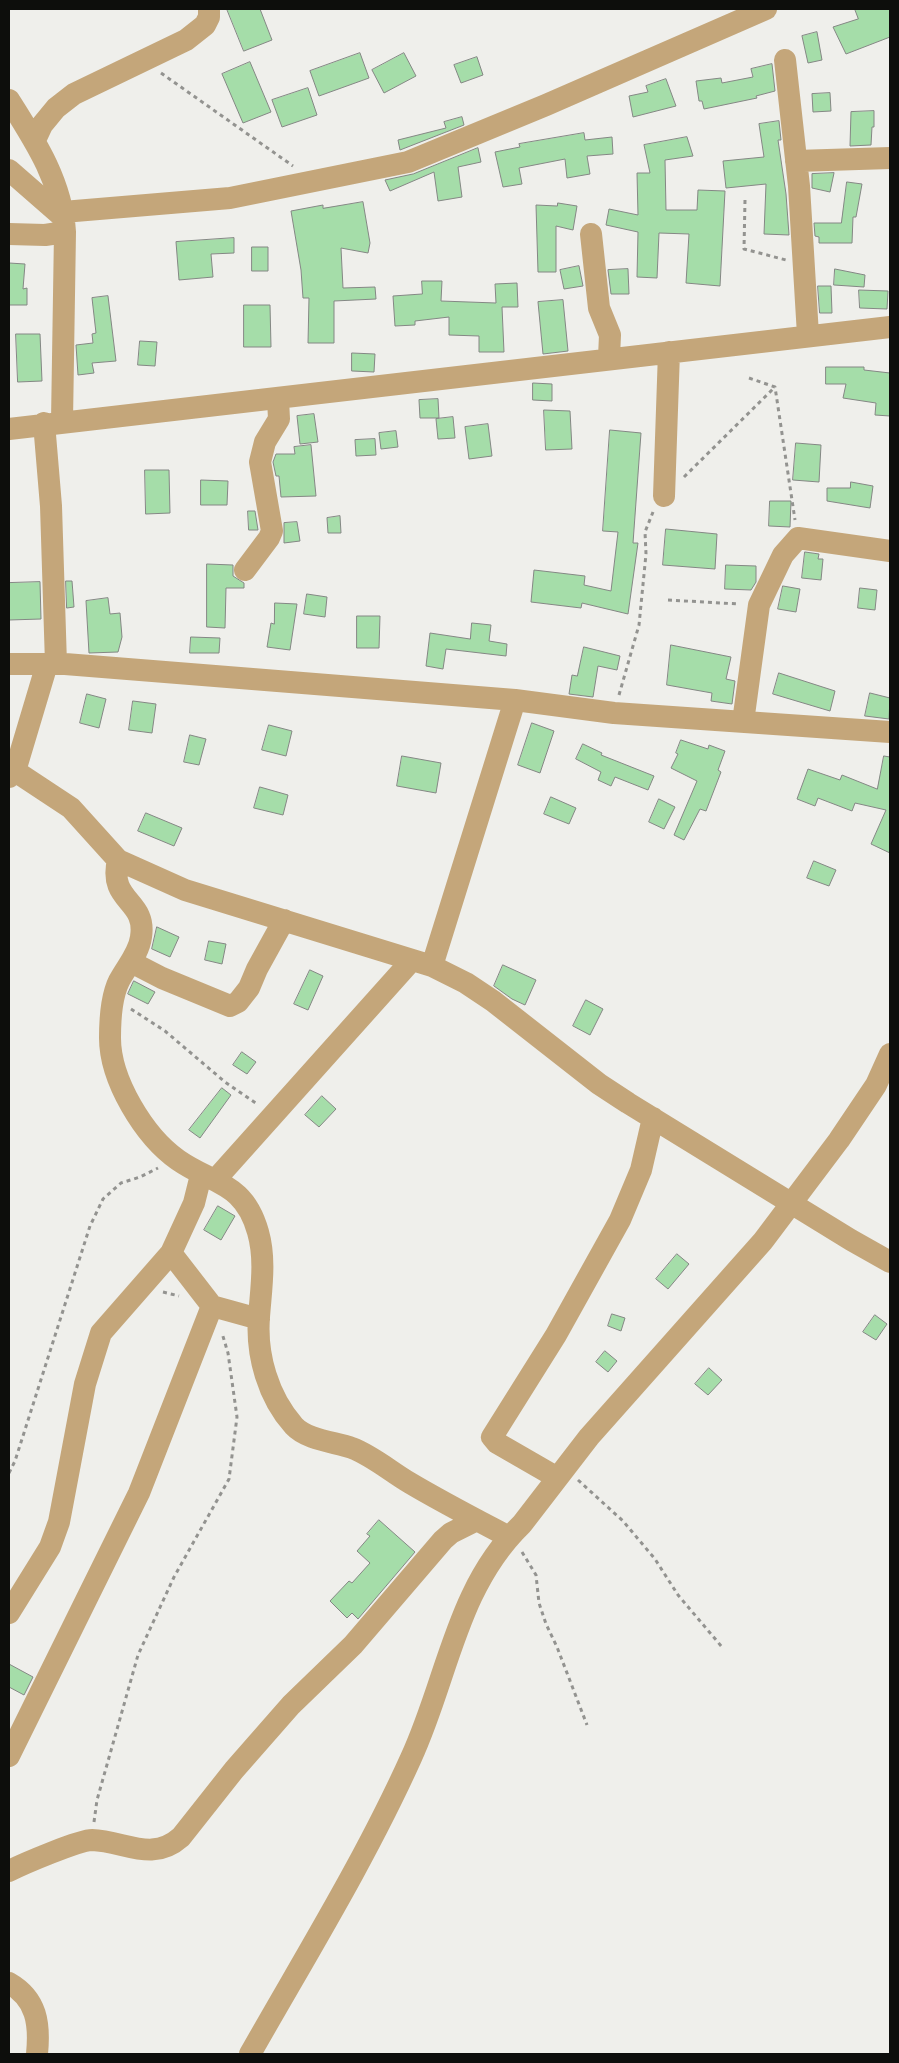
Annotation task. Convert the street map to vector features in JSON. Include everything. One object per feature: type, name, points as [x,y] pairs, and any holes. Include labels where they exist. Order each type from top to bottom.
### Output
[{"type":"street","points":[[35,140],[46,119],[74,94],[198,32],[209,17],[209,9]]},
{"type":"street","points":[[9,234],[45,235],[64,221],[230,198],[384,168],[430,154],[661,56],[754,11]]},
{"type":"street","points":[[785,60],[796,161],[808,334]]},
{"type":"street","points":[[9,100],[35,140],[50,174],[64,221],[53,422],[51,506],[52,664],[12,774],[70,808],[118,860],[184,890],[422,963],[466,983],[493,1001],[599,1084],[792,1202],[850,1240],[890,1262]]},
{"type":"street","points":[[796,161],[890,158]]},
{"type":"street","points":[[9,170],[64,221]]},
{"type":"street","points":[[591,234],[600,308],[610,335],[610,358]]},
{"type":"street","points":[[9,428],[278,399],[808,334],[890,326]]},
{"type":"street","points":[[664,496],[669,352]]},
{"type":"street","points":[[245,570],[270,538],[272,531],[260,462],[265,442],[278,420],[278,399]]},
{"type":"street","points":[[743,722],[759,606],[783,556],[798,538],[890,551]]},
{"type":"street","points":[[9,664],[52,664],[515,700],[614,713],[890,732]]},
{"type":"street","points":[[9,1613],[50,1547],[59,1522],[85,1384],[101,1333],[138,1288],[171,1254],[194,1203],[209,1177],[422,963],[515,700]]},
{"type":"street","points":[[118,860],[114,874],[116,882],[142,920],[141,938],[113,997],[110,1040],[116,1070],[127,1098],[158,1142],[176,1159],[239,1196],[247,1207],[258,1231],[263,1282],[258,1319],[263,1367],[273,1393],[294,1426],[307,1434],[355,1449],[446,1505],[509,1537]]},
{"type":"street","points":[[131,962],[162,978],[230,1006],[238,1002],[249,988],[257,968],[284,920]]},
{"type":"street","points":[[250,2054],[364,1851],[412,1757],[469,1597],[509,1537],[522,1524],[561,1472],[763,1241],[839,1140],[876,1086],[890,1054]]},
{"type":"street","points":[[561,1472],[497,1443],[492,1437],[556,1335],[620,1220],[641,1170],[653,1118]]},
{"type":"street","points":[[171,1254],[211,1308],[258,1319]]},
{"type":"street","points":[[9,1756],[132,1508],[211,1308]]},
{"type":"street","points":[[9,1871],[36,1859],[91,1840],[140,1849],[161,1850],[171,1846],[181,1837],[234,1770],[285,1712],[352,1645],[443,1540],[477,1520]]},
{"type":"street","points":[[9,1983],[27,1997],[36,2016],[37,2054]]},
{"type":"path","points":[[143,61],[316,182]]},
{"type":"path","points":[[745,200],[744,249],[803,265]]},
{"type":"path","points":[[749,378],[775,387]]},
{"type":"path","points":[[614,713],[639,625],[646,554],[645,532],[650,518],[664,496],[775,387]]},
{"type":"path","points":[[775,387],[798,538]]},
{"type":"path","points":[[668,600],[759,606]]},
{"type":"path","points":[[113,997],[165,1030],[225,1082],[256,1103],[270,1117]]},
{"type":"path","points":[[9,1473],[15,1461],[90,1226],[103,1200],[122,1183],[140,1177],[176,1159]]},
{"type":"path","points":[[138,1288],[182,1297]]},
{"type":"path","points":[[91,1840],[97,1800],[138,1655],[174,1577],[228,1479],[237,1417],[228,1354],[221,1330],[211,1308]]},
{"type":"path","points":[[561,1472],[623,1521],[655,1559],[678,1595],[722,1647]]},
{"type":"path","points":[[509,1537],[520,1548],[536,1574],[539,1603],[546,1624],[587,1724]]},
{"type":"building","points":[[227,9],[260,9],[272,40],[244,51]]},
{"type":"building","points":[[855,9],[890,9],[890,37],[846,54],[833,27],[858,19]]},
{"type":"building","points":[[817,32],[822,60],[808,63],[802,36]]},
{"type":"building","points":[[360,53],[369,78],[319,96],[310,71]]},
{"type":"building","points":[[404,53],[416,76],[384,93],[372,70]]},
{"type":"building","points":[[477,57],[483,75],[461,83],[454,65]]},
{"type":"building","points":[[250,62],[271,112],[243,123],[222,74]]},
{"type":"building","points":[[772,64],[775,91],[756,96],[757,98],[704,109],[702,101],[699,101],[696,81],[721,78],[722,83],[753,77],[751,69]]},
{"type":"building","points":[[666,79],[676,106],[633,117],[629,96],[648,92],[646,86]]},
{"type":"building","points":[[308,88],[317,115],[282,127],[272,100]]},
{"type":"building","points":[[830,93],[831,111],[813,112],[812,94]]},
{"type":"building","points":[[874,111],[871,145],[850,146],[851,112]]},
{"type":"building","points":[[462,117],[464,125],[400,150],[398,140],[446,128],[444,122]]},
{"type":"building","points":[[779,121],[781,140],[778,140],[786,194],[789,235],[764,234],[766,184],[726,188],[723,161],[764,157],[759,124]]},
{"type":"building","points":[[584,133],[585,140],[612,137],[613,154],[587,156],[590,174],[567,178],[565,159],[519,168],[522,184],[503,187],[495,152],[520,147],[519,144]]},
{"type":"building","points":[[687,137],[693,156],[665,160],[666,210],[697,210],[698,190],[725,191],[720,286],[686,283],[689,234],[659,233],[657,278],[637,277],[638,232],[606,225],[609,209],[638,215],[637,173],[650,173],[644,145]]},
{"type":"building","points":[[478,148],[481,162],[458,167],[462,197],[438,201],[434,172],[390,191],[385,180],[413,174]]},
{"type":"building","points":[[834,173],[830,192],[812,188],[812,174]]},
{"type":"building","points":[[847,182],[862,184],[856,217],[853,217],[852,243],[819,243],[819,237],[815,236],[814,223],[841,223]]},
{"type":"building","points":[[363,202],[370,243],[368,253],[341,248],[343,288],[375,287],[376,299],[334,301],[334,343],[308,343],[309,298],[303,298],[301,270],[291,211],[323,205],[323,208]]},
{"type":"building","points":[[558,203],[577,206],[573,230],[556,226],[556,272],[538,272],[536,205],[557,206]]},
{"type":"building","points":[[234,238],[234,253],[211,254],[213,277],[179,280],[176,242]]},
{"type":"building","points":[[252,247],[268,247],[268,271],[252,271]]},
{"type":"building","points":[[9,263],[25,264],[23,289],[27,288],[27,305],[9,305]]},
{"type":"building","points":[[579,266],[583,286],[564,289],[560,270]]},
{"type":"building","points":[[628,269],[629,294],[611,294],[608,270]]},
{"type":"building","points":[[835,269],[865,275],[864,287],[834,285]]},
{"type":"building","points":[[422,281],[442,281],[441,301],[496,303],[495,284],[517,283],[518,307],[502,307],[504,352],[479,352],[479,336],[449,335],[449,317],[415,321],[415,325],[395,326],[393,296],[422,294]]},
{"type":"building","points":[[818,286],[831,286],[832,313],[820,313]]},
{"type":"building","points":[[859,290],[888,291],[887,309],[860,308]]},
{"type":"building","points":[[108,296],[116,361],[92,363],[94,373],[78,375],[76,345],[93,343],[92,334],[96,333],[92,298]]},
{"type":"building","points":[[563,300],[568,351],[543,354],[538,302]]},
{"type":"building","points":[[244,305],[270,305],[271,347],[244,347]]},
{"type":"building","points":[[16,334],[40,334],[42,381],[18,382]]},
{"type":"building","points":[[140,341],[157,342],[155,366],[138,365]]},
{"type":"building","points":[[352,353],[375,354],[374,372],[352,371]]},
{"type":"building","points":[[826,367],[864,367],[864,370],[890,373],[890,416],[875,415],[876,403],[843,398],[846,384],[826,384]]},
{"type":"building","points":[[533,383],[552,384],[552,401],[533,400]]},
{"type":"building","points":[[438,399],[439,418],[420,418],[419,400]]},
{"type":"building","points":[[544,410],[570,411],[572,449],[546,450]]},
{"type":"building","points":[[314,414],[318,442],[300,444],[297,416]]},
{"type":"building","points":[[453,417],[455,438],[438,439],[436,419]]},
{"type":"building","points":[[488,424],[492,456],[469,459],[465,427]]},
{"type":"building","points":[[610,430],[641,433],[633,543],[638,543],[628,614],[582,603],[581,608],[531,602],[534,570],[585,576],[584,585],[611,591],[618,532],[603,531]]},
{"type":"building","points":[[396,431],[398,447],[381,449],[379,433]]},
{"type":"building","points":[[375,439],[376,455],[356,456],[355,440]]},
{"type":"building","points":[[796,443],[821,445],[819,482],[793,480]]},
{"type":"building","points":[[311,445],[316,496],[281,497],[279,476],[276,476],[273,462],[276,454],[295,454],[294,447]]},
{"type":"building","points":[[145,470],[169,470],[170,513],[146,514]]},
{"type":"building","points":[[201,480],[228,481],[227,505],[201,505]]},
{"type":"building","points":[[851,482],[873,486],[870,508],[827,501],[827,488],[850,488]]},
{"type":"building","points":[[770,501],[791,501],[790,527],[769,526]]},
{"type":"building","points":[[248,511],[255,511],[258,530],[249,530]]},
{"type":"building","points":[[340,516],[341,533],[328,533],[327,518]]},
{"type":"building","points":[[297,522],[300,541],[284,543],[284,523]]},
{"type":"building","points":[[666,529],[717,534],[715,569],[663,565]]},
{"type":"building","points":[[805,552],[819,554],[818,559],[823,559],[821,580],[802,578]]},
{"type":"building","points":[[207,564],[233,565],[233,576],[244,583],[244,588],[226,588],[225,628],[207,627]]},
{"type":"building","points":[[726,565],[756,566],[756,582],[751,590],[725,589]]},
{"type":"building","points":[[66,581],[72,581],[74,607],[67,608]]},
{"type":"building","points":[[40,582],[41,619],[9,620],[9,583]]},
{"type":"building","points":[[783,586],[800,589],[796,612],[778,609]]},
{"type":"building","points":[[860,588],[877,590],[875,610],[858,608]]},
{"type":"building","points":[[307,594],[327,597],[325,617],[304,614]]},
{"type":"building","points":[[108,598],[110,614],[120,613],[122,637],[118,652],[89,653],[86,601]]},
{"type":"building","points":[[275,603],[297,604],[290,650],[267,647],[271,623],[274,624]]},
{"type":"building","points":[[357,616],[380,616],[379,648],[357,648]]},
{"type":"building","points":[[472,623],[491,625],[489,641],[507,644],[506,656],[446,649],[443,669],[426,666],[430,633],[470,639]]},
{"type":"building","points":[[191,637],[220,638],[219,653],[190,653]]},
{"type":"building","points":[[671,645],[731,657],[726,679],[735,681],[732,704],[711,701],[712,693],[667,685]]},
{"type":"building","points":[[584,647],[620,656],[617,670],[598,666],[593,697],[569,694],[572,675],[577,676]]},
{"type":"building","points":[[779,673],[835,691],[830,711],[773,694]]},
{"type":"building","points":[[870,693],[890,698],[889,719],[865,716]]},
{"type":"building","points":[[87,694],[106,699],[99,728],[80,723]]},
{"type":"building","points":[[133,701],[156,704],[152,733],[129,730]]},
{"type":"building","points":[[532,723],[554,731],[540,773],[518,765]]},
{"type":"building","points":[[269,725],[292,731],[286,756],[262,750]]},
{"type":"building","points":[[190,735],[206,739],[199,765],[184,762]]},
{"type":"building","points":[[681,740],[708,749],[709,745],[725,751],[718,770],[721,772],[706,811],[700,809],[684,840],[674,835],[697,781],[671,768],[678,754],[676,753]]},
{"type":"building","points":[[583,744],[602,753],[601,755],[654,776],[648,790],[615,777],[611,786],[598,780],[601,772],[576,759]]},
{"type":"building","points":[[402,756],[441,763],[436,793],[397,786]]},
{"type":"building","points":[[884,756],[890,757],[890,853],[871,844],[886,810],[855,803],[852,811],[818,798],[815,806],[797,799],[808,769],[840,780],[842,775],[877,789]]},
{"type":"building","points":[[260,787],[288,795],[283,815],[254,808]]},
{"type":"building","points":[[551,797],[576,808],[569,824],[544,814]]},
{"type":"building","points":[[659,799],[675,807],[664,829],[649,822]]},
{"type":"building","points":[[146,813],[182,828],[174,846],[138,831]]},
{"type":"building","points":[[814,861],[836,870],[829,886],[807,878]]},
{"type":"building","points":[[157,927],[179,937],[170,957],[152,949]]},
{"type":"building","points":[[209,941],[226,944],[222,964],[205,960]]},
{"type":"building","points":[[503,965],[536,980],[525,1005],[512,999],[494,986]]},
{"type":"building","points":[[310,970],[323,976],[308,1010],[294,1004]]},
{"type":"building","points":[[134,981],[155,992],[148,1004],[128,994]]},
{"type":"building","points":[[586,1000],[603,1009],[590,1035],[573,1026]]},
{"type":"building","points":[[242,1052],[256,1062],[247,1074],[233,1065]]},
{"type":"building","points":[[222,1088],[231,1095],[200,1138],[189,1130]]},
{"type":"building","points":[[322,1096],[336,1109],[319,1127],[305,1115]]},
{"type":"building","points":[[218,1206],[235,1216],[221,1240],[204,1230]]},
{"type":"building","points":[[677,1254],[689,1264],[668,1289],[656,1279]]},
{"type":"building","points":[[612,1314],[625,1318],[621,1331],[608,1326]]},
{"type":"building","points":[[875,1315],[887,1324],[876,1340],[863,1332]]},
{"type":"building","points":[[605,1351],[617,1361],[608,1372],[596,1362]]},
{"type":"building","points":[[709,1368],[722,1380],[708,1395],[695,1384]]},
{"type":"building","points":[[379,1520],[415,1552],[358,1619],[352,1613],[347,1618],[330,1601],[349,1581],[352,1583],[370,1563],[357,1551],[370,1536],[367,1534]]},
{"type":"building","points":[[9,1664],[33,1677],[24,1695],[9,1687]]}]
